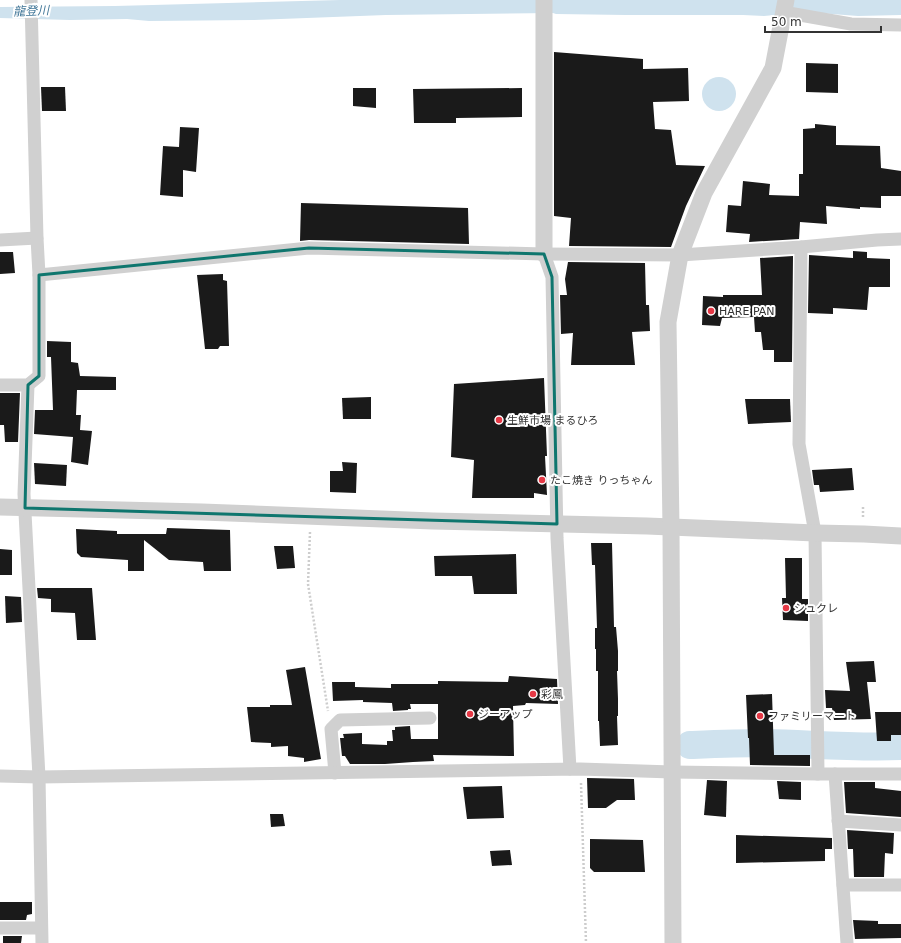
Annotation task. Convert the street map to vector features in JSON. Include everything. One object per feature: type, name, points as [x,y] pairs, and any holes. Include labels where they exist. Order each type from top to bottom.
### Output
[{"type":"street","points":[[0,385],[28,384],[39,376],[39,275],[36,238],[31,0]]},
{"type":"street","points":[[544,0],[544,254],[552,277],[558,554],[575,769]]},
{"type":"street","points":[[673,943],[671,528],[668,322],[680,255],[704,193],[773,68],[784,6],[851,24],[901,25]]},
{"type":"street","points":[[0,240],[36,238]]},
{"type":"street","points":[[39,275],[310,248],[544,254],[680,255],[901,239]]},
{"type":"street","points":[[801,247],[799,444],[815,533],[818,774]]},
{"type":"street","points":[[28,384],[24,494],[39,777],[42,943]]},
{"type":"street","points":[[0,507],[210,512],[434,521],[901,536]]},
{"type":"street","points":[[335,773],[331,729],[340,720],[430,718]]},
{"type":"street","points":[[0,776],[39,777],[575,769],[672,772],[901,774]]},
{"type":"street","points":[[835,774],[847,943]]},
{"type":"street","points":[[838,821],[901,825]]},
{"type":"street","points":[[843,885],[901,885]]},
{"type":"street","points":[[0,928],[41,928]]},
{"type":"path","points":[[310,527],[308,584],[331,729]]},
{"type":"path","points":[[575,769],[586,943]]},
{"type":"highlighted area","points":[[309,248],[544,254],[552,277],[557,524],[25,508],[28,385],[39,376],[39,275]]},
{"type":"water","name":"龍登川","points":[[340,0],[901,0],[901,15],[858,16],[806,12],[764,16],[553,13],[386,15],[253,20],[149,21],[127,19],[70,20],[0,18],[0,7],[115,6]]},
{"type":"water","points":[[716,77],[722,77],[726,78],[733,84],[736,94],[735,101],[729,108],[722,111],[716,111],[712,110],[705,104],[702,97],[702,91],[703,87],[709,80]]},
{"type":"building","points":[[554,52],[643,59],[643,69],[688,68],[689,101],[653,102],[655,129],[671,130],[676,165],[705,166],[686,206],[671,247],[569,246],[571,218],[554,216]]},
{"type":"building","points":[[806,63],[838,64],[838,93],[806,92]]},
{"type":"building","points":[[41,87],[65,87],[66,111],[42,111]]},
{"type":"building","points":[[353,88],[376,88],[376,108],[353,106]]},
{"type":"building","points":[[522,88],[522,117],[456,118],[456,123],[414,123],[413,89]]},
{"type":"building","points":[[815,124],[836,126],[836,145],[880,146],[881,168],[901,171],[901,196],[881,196],[881,208],[860,207],[860,209],[826,206],[827,224],[800,222],[799,239],[749,242],[750,234],[726,232],[728,205],[741,206],[743,181],[770,184],[769,195],[799,196],[799,174],[803,174],[803,129],[815,128]]},
{"type":"building","points":[[180,127],[199,128],[196,172],[183,170],[183,197],[160,195],[163,146],[179,147]]},
{"type":"building","points":[[301,203],[468,208],[469,244],[300,241]]},
{"type":"building","points":[[853,251],[867,252],[867,258],[890,259],[890,287],[869,287],[867,310],[833,308],[833,314],[808,313],[809,255],[853,258]]},
{"type":"building","points":[[0,252],[13,252],[15,273],[0,274]]},
{"type":"building","points":[[793,256],[792,362],[774,362],[774,350],[763,350],[761,332],[755,332],[754,317],[722,318],[720,326],[702,325],[703,296],[723,297],[723,295],[762,295],[760,258]]},
{"type":"building","points":[[568,262],[645,263],[646,305],[649,305],[650,331],[632,332],[635,365],[571,365],[573,333],[561,334],[560,295],[567,295],[565,279]]},
{"type":"building","points":[[223,274],[223,280],[227,281],[229,346],[220,346],[218,349],[205,349],[197,275]]},
{"type":"building","points":[[47,341],[71,342],[71,362],[78,363],[80,376],[116,377],[116,390],[77,390],[76,415],[81,415],[80,430],[92,431],[88,465],[71,462],[73,437],[34,434],[35,410],[53,410],[51,357],[47,357]]},
{"type":"building","name":"生鮮市場 まるひろ","points":[[544,378],[547,495],[534,493],[534,498],[472,498],[474,460],[451,457],[454,384]]},
{"type":"building","points":[[0,393],[20,393],[18,442],[5,442],[4,425],[0,425]]},
{"type":"building","points":[[371,397],[371,419],[343,419],[342,398]]},
{"type":"building","points":[[745,399],[790,399],[791,422],[748,424]]},
{"type":"building","points":[[342,462],[357,463],[356,493],[330,492],[330,471],[343,471]]},
{"type":"building","points":[[34,463],[67,465],[66,486],[35,484]]},
{"type":"building","points":[[852,468],[854,490],[820,492],[819,485],[814,485],[812,470]]},
{"type":"building","points":[[167,528],[230,530],[231,571],[204,571],[203,562],[169,560],[144,540],[144,571],[128,571],[128,560],[81,557],[77,553],[76,529],[117,531],[117,534],[166,534]]},
{"type":"building","points":[[591,543],[612,543],[614,627],[616,627],[618,651],[618,745],[600,746],[598,721],[598,671],[596,671],[595,649],[595,628],[597,628],[595,565],[592,565]]},
{"type":"building","points":[[274,546],[293,546],[295,568],[277,569]]},
{"type":"building","points":[[0,549],[12,550],[12,575],[0,575]]},
{"type":"building","points":[[516,554],[517,594],[474,594],[472,576],[435,576],[434,556]]},
{"type":"building","points":[[785,558],[802,558],[802,599],[808,599],[808,621],[783,620],[782,598],[786,598]]},
{"type":"building","points":[[37,588],[92,588],[96,640],[77,640],[75,613],[51,612],[51,599],[38,598]]},
{"type":"building","points":[[5,596],[21,597],[22,622],[6,623]]},
{"type":"building","points":[[874,661],[876,682],[867,682],[871,719],[834,720],[832,708],[826,708],[825,690],[850,691],[846,662]]},
{"type":"building","points":[[305,667],[321,759],[304,762],[304,758],[288,756],[288,746],[271,747],[271,743],[251,742],[247,707],[292,705],[286,670]]},
{"type":"building","points":[[509,676],[557,679],[558,704],[526,703],[525,705],[513,706],[514,756],[433,755],[434,761],[385,764],[350,764],[345,756],[342,756],[340,738],[344,738],[343,734],[362,733],[362,744],[387,745],[387,741],[393,741],[392,730],[395,730],[395,727],[410,726],[411,739],[438,739],[438,704],[410,704],[411,709],[393,711],[392,703],[363,702],[363,700],[333,701],[332,682],[355,682],[355,687],[391,688],[391,684],[438,684],[438,681],[508,682]]},
{"type":"building","points":[[772,694],[774,755],[810,755],[810,766],[750,765],[746,695]]},
{"type":"building","points":[[875,712],[901,712],[901,735],[891,735],[891,741],[877,741]]},
{"type":"building","points":[[587,778],[634,779],[635,800],[617,800],[606,808],[588,808]]},
{"type":"building","points":[[707,780],[727,781],[726,817],[704,815]]},
{"type":"building","points":[[777,781],[801,782],[801,800],[779,799]]},
{"type":"building","points":[[844,782],[875,782],[875,788],[901,791],[901,817],[846,813]]},
{"type":"building","points":[[502,786],[504,818],[467,819],[463,787]]},
{"type":"building","points":[[270,814],[283,814],[285,826],[271,827]]},
{"type":"building","points":[[847,830],[894,833],[893,854],[885,853],[884,877],[854,877],[853,849],[848,849]]},
{"type":"building","points":[[736,835],[832,838],[832,849],[825,849],[825,861],[736,863]]},
{"type":"building","points":[[590,839],[643,840],[645,872],[594,872],[590,868]]},
{"type":"building","points":[[510,850],[512,865],[492,866],[490,851]]},
{"type":"building","points":[[0,902],[32,902],[32,914],[27,915],[26,920],[0,920]]},
{"type":"building","points":[[853,920],[878,921],[878,924],[901,924],[901,938],[855,939]]},
{"type":"building","points":[[3,936],[22,936],[21,943],[3,943]]},
{"type":"waterway","points":[[690,745],[767,743],[901,746]]},
{"type":"place","name":"HARE PAN","points":[[711,311]]},
{"type":"place","name":"生鮮市場 まるひろ","points":[[499,420]]},
{"type":"place","name":"たこ焼き りっちゃん","points":[[542,480]]},
{"type":"place","name":"シュクレ","points":[[786,608]]},
{"type":"place","name":"彩鳳","points":[[533,694]]},
{"type":"place","name":"ジーアップ","points":[[470,714]]},
{"type":"place","name":"ファミリーマート","points":[[760,716]]}]
